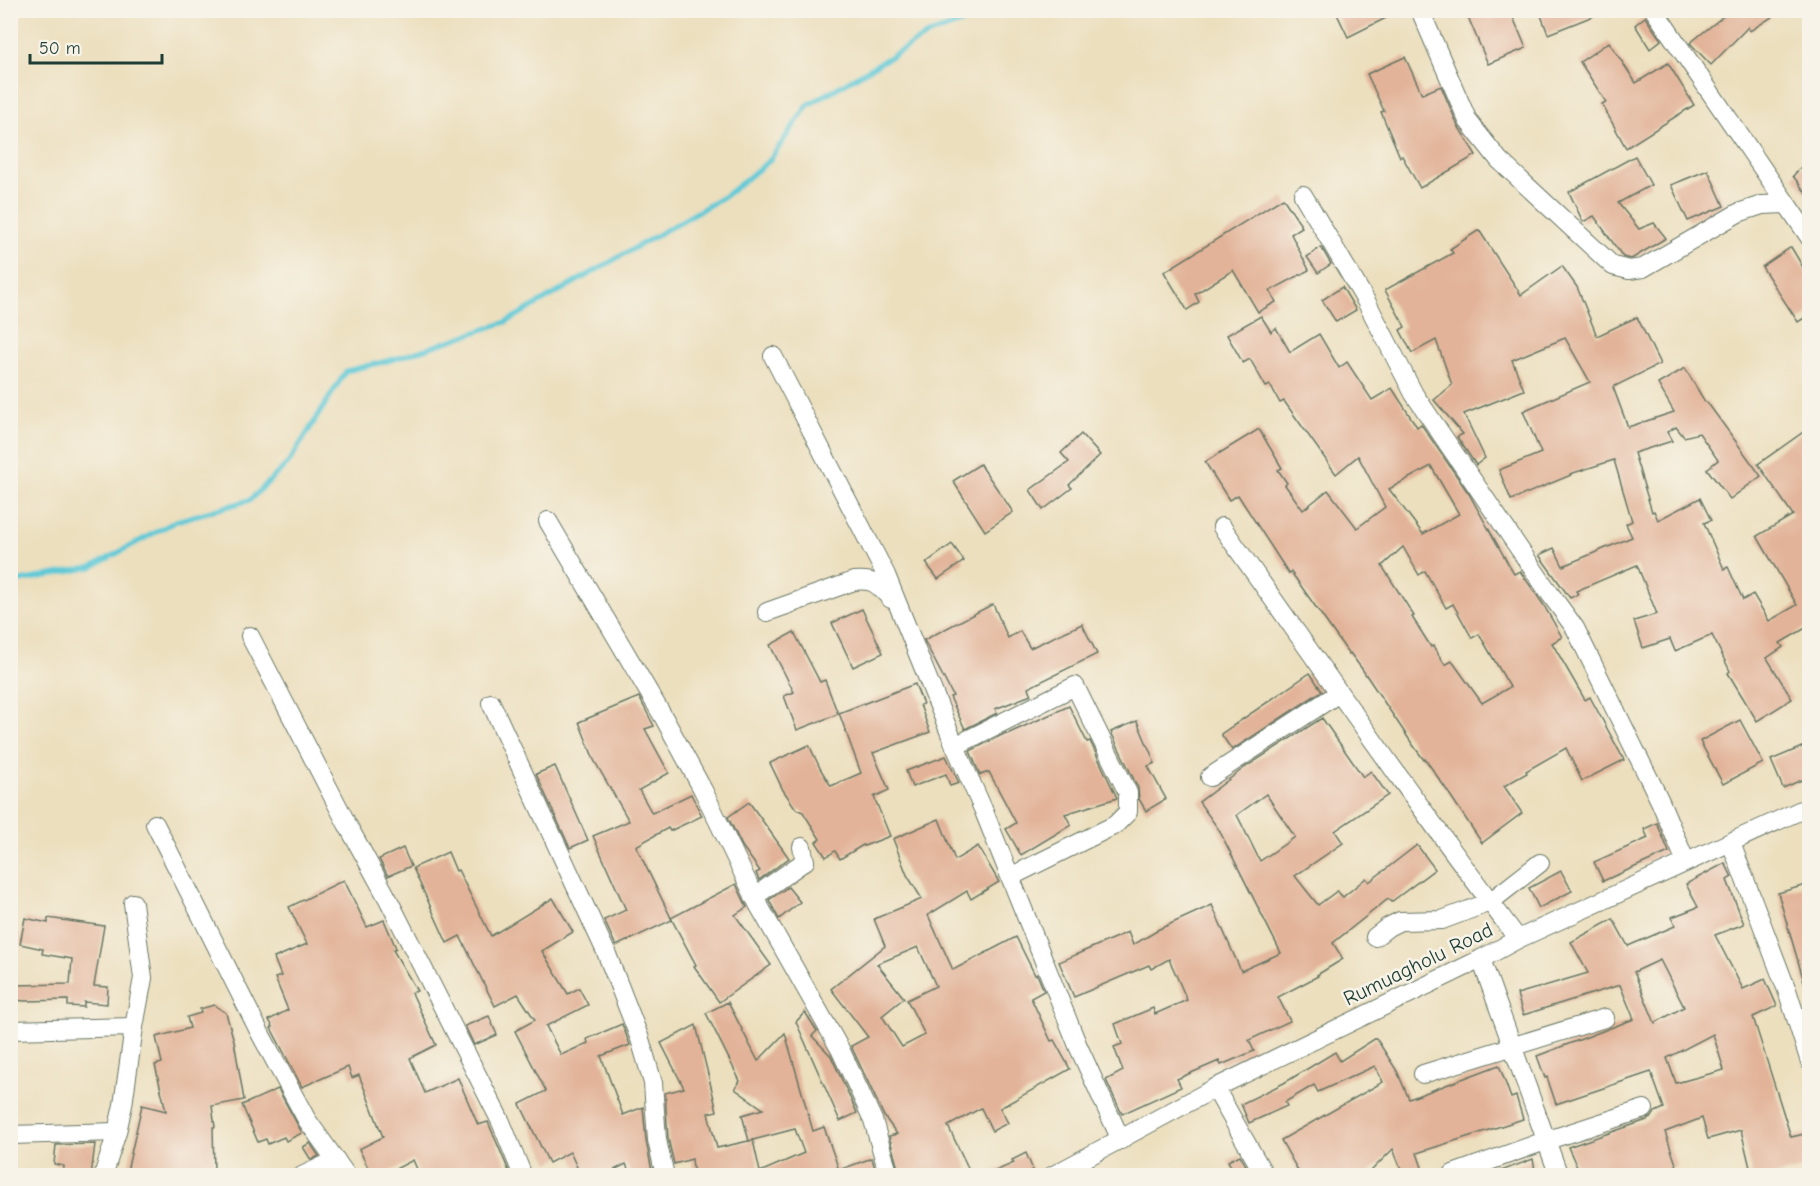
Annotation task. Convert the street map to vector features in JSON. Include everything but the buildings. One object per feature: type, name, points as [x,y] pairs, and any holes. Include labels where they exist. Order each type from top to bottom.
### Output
[{"type":"street","points":[[1420,10],[1468,121],[1499,160],[1613,266],[1629,270],[1643,268],[1705,230],[1738,213],[1762,205],[1785,204]]},
{"type":"street","points":[[1654,10],[1809,238]]},
{"type":"street","points":[[1303,195],[1366,301],[1414,394],[1448,447],[1575,628],[1660,801],[1686,862]]},
{"type":"street","points":[[773,356],[886,575],[1078,1046],[1120,1140]]},
{"type":"street","points":[[548,521],[664,718],[703,790],[754,897],[840,1049],[873,1119],[889,1176]]},
{"type":"street","points":[[1222,527],[1379,750],[1518,939]]},
{"type":"street","points":[[767,612],[854,581],[868,580],[875,582],[898,606]]},
{"type":"street","points":[[250,636],[399,920],[501,1122],[523,1176]]},
{"type":"street","points":[[955,746],[1075,686],[1128,793],[1128,812],[1115,825],[1010,877]]},
{"type":"street","points":[[1210,777],[1339,693]]},
{"type":"street","points":[[491,703],[606,952],[640,1040],[653,1083],[657,1140],[665,1176]]},
{"type":"street","name":"Rumuagholu Road","points":[[1063,1173],[1215,1088],[1518,939],[1809,806]]},
{"type":"street","points":[[155,824],[261,1035],[307,1120],[346,1176]]},
{"type":"street","points":[[1731,843],[1788,993],[1809,1062]]},
{"type":"street","points":[[754,897],[805,861],[802,847]]},
{"type":"street","points":[[1375,937],[1400,921],[1442,920],[1490,902],[1540,862]]},
{"type":"street","points":[[103,1176],[123,1105],[143,978],[133,903]]},
{"type":"street","points":[[1481,959],[1559,1176]]},
{"type":"street","points":[[1424,1074],[1605,1018]]},
{"type":"street","points":[[10,1030],[134,1027]]},
{"type":"street","points":[[1215,1088],[1265,1176]]},
{"type":"street","points":[[1453,1174],[1644,1109]]},
{"type":"street","points":[[10,1135],[117,1132]]},
{"type":"street","points":[[302,1176],[336,1160]]},
{"type":"waterway","points":[[10,583],[92,567],[176,521],[250,500],[289,462],[346,371],[395,359],[506,322],[725,196],[769,161],[808,105],[929,34],[999,10]]}]
